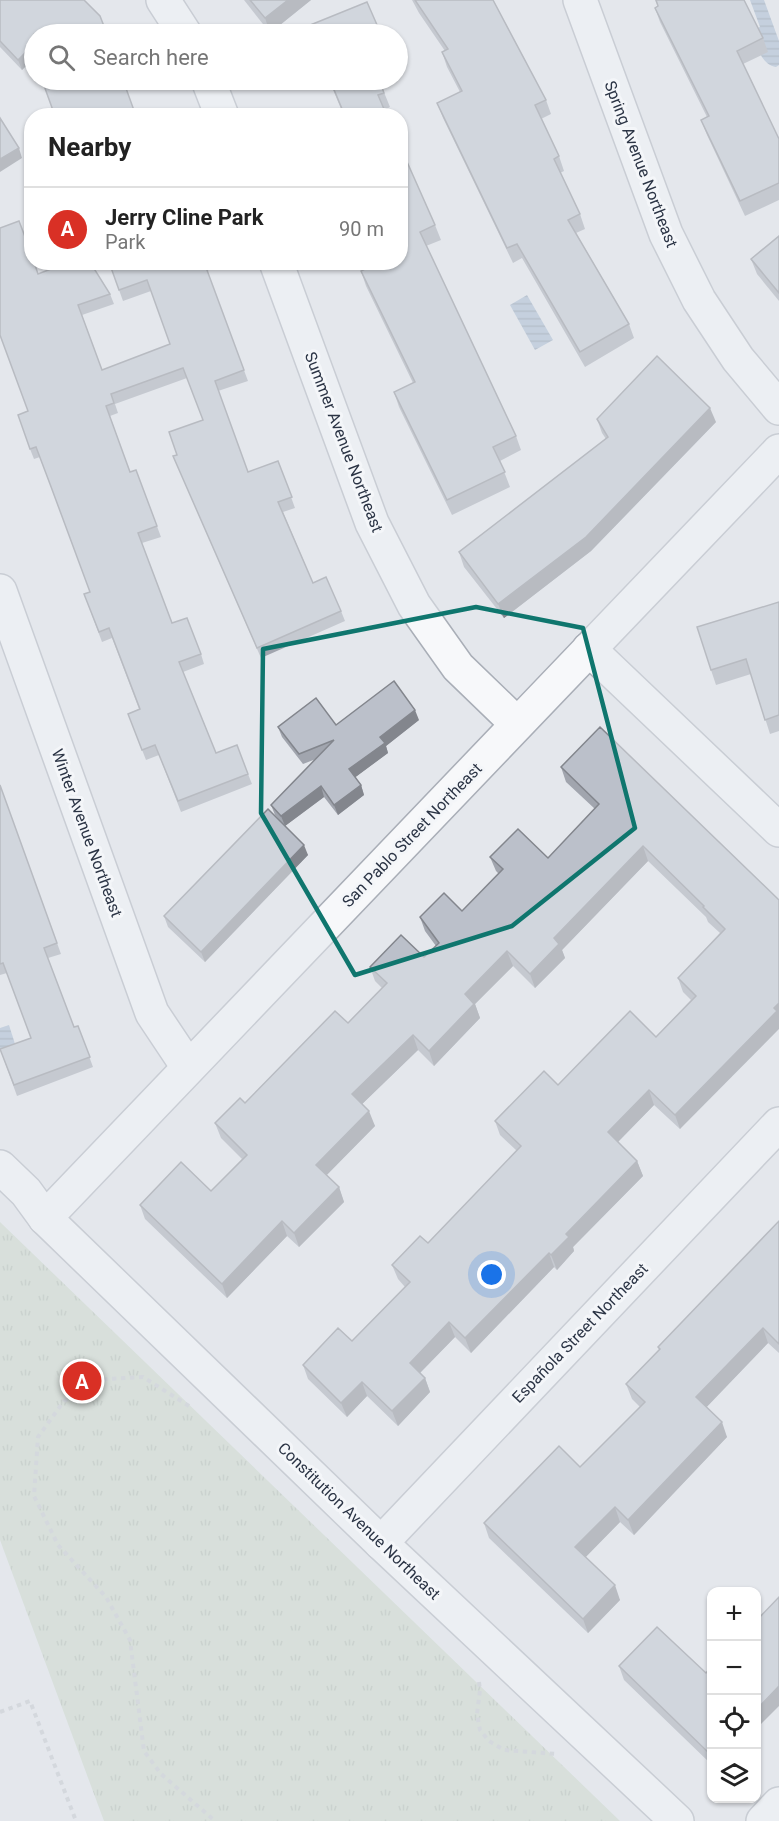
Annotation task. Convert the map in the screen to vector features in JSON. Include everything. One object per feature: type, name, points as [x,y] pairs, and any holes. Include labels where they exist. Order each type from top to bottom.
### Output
[{"type":"street","points":[[163,0],[179,24]]},
{"type":"street","name":"Spring Avenue Northeast","points":[[580,0],[666,234],[699,300],[738,359],[779,408]]},
{"type":"street","points":[[212,90],[219,108]]},
{"type":"street","name":"Summer Avenue Northeast","points":[[279,270],[372,523],[414,605],[458,667],[517,724]]},
{"type":"street","name":"San Pablo Street Northeast","points":[[45,1218],[779,451]]},
{"type":"street","name":"Winter Avenue Northeast","points":[[0,591],[152,1013],[188,1067]]},
{"type":"street","points":[[590,650],[779,830]]},
{"type":"street","name":"Española Street Northeast","points":[[381,1543],[779,1124]]},
{"type":"street","name":"Constitution Avenue Northeast","points":[[0,1167],[26,1192],[45,1218],[381,1543],[677,1821]]},
{"type":"street","points":[[763,1821],[779,1804]]},
{"type":"path","points":[[189,1406],[144,1377],[106,1379],[64,1401],[39,1437],[34,1496],[58,1545],[106,1597],[130,1640],[144,1751],[161,1774],[215,1821]]},
{"type":"path","points":[[478,1678],[480,1690],[477,1714],[480,1730],[489,1741],[504,1750],[558,1754]]},
{"type":"path","points":[[0,1713],[30,1701],[76,1821]]},
{"type":"highlighted area","points":[[476,607],[583,628],[635,828],[512,926],[355,975],[261,813],[263,649]]},
{"type":"green space","points":[[0,1222],[620,1821],[104,1821],[0,1540]]},
{"type":"water","points":[[750,0],[764,0],[779,41],[779,65],[776,67],[766,62],[758,48],[752,31],[760,27]]},
{"type":"water","points":[[527,295],[553,340],[535,350],[510,305]]},
{"type":"water","points":[[9,1025],[15,1044],[0,1049],[0,1028]]},
{"type":"building","points":[[0,0],[84,0],[100,16],[103,24],[24,24],[24,54],[18,60],[0,41]]},
{"type":"building","points":[[250,0],[288,0],[265,18]]},
{"type":"building","points":[[415,0],[493,0],[546,100],[535,105],[559,156],[554,159],[580,214],[568,220],[629,324],[580,352],[517,244],[507,248],[437,103],[462,91],[442,52],[448,49]]},
{"type":"building","points":[[656,0],[744,0],[763,38],[737,51],[779,139],[779,183],[740,201],[701,120],[709,116],[655,8],[658,6]]},
{"type":"building","points":[[367,2],[377,24],[313,24]]},
{"type":"building","points":[[46,90],[127,90],[133,108],[52,108]]},
{"type":"building","points":[[334,90],[383,90],[384,93],[378,95],[384,108],[342,108]]},
{"type":"building","points":[[0,118],[19,148],[0,159]]},
{"type":"building","points":[[408,164],[435,225],[420,232],[516,436],[493,447],[505,472],[447,500],[394,392],[415,382],[361,271],[408,270]]},
{"type":"building","points":[[19,221],[24,234],[24,270],[37,270],[38,274],[48,270],[95,270],[110,294],[78,305],[102,370],[170,344],[147,280],[119,290],[112,270],[207,270],[244,370],[215,381],[248,472],[278,461],[292,497],[278,502],[313,583],[326,577],[341,611],[257,648],[173,456],[177,455],[169,432],[203,420],[183,368],[111,394],[114,403],[106,406],[130,472],[136,470],[157,526],[138,533],[172,623],[187,618],[201,654],[179,662],[216,753],[237,745],[248,774],[178,801],[155,745],[142,750],[128,714],[140,709],[109,628],[99,632],[84,594],[90,592],[50,484],[36,447],[30,449],[18,415],[28,411],[0,335],[0,228]]},
{"type":"building","points":[[779,236],[779,293],[751,259]]},
{"type":"building","points":[[657,356],[710,408],[586,537],[498,604],[459,552],[608,437],[597,419]]},
{"type":"building","points":[[779,602],[779,715],[765,720],[746,659],[711,670],[697,627]]},
{"type":"building","points":[[394,681],[415,710],[380,737],[385,743],[349,769],[361,785],[334,805],[321,786],[281,816],[271,805],[334,740],[299,754],[278,727],[316,698],[336,725]]},
{"type":"building","points":[[600,727],[779,900],[779,1003],[774,1008],[777,1011],[675,1115],[649,1090],[608,1132],[637,1161],[566,1234],[569,1237],[551,1255],[549,1253],[465,1338],[449,1322],[410,1363],[425,1378],[392,1411],[362,1382],[341,1403],[303,1365],[338,1328],[352,1341],[410,1282],[392,1265],[420,1236],[428,1243],[521,1146],[495,1121],[544,1071],[558,1085],[630,1011],[656,1037],[696,996],[678,978],[725,929],[704,906],[643,846],[554,938],[559,944],[530,974],[507,951],[465,994],[474,1004],[429,1051],[413,1035],[352,1094],[369,1111],[316,1165],[339,1187],[294,1233],[282,1221],[222,1284],[140,1205],[181,1162],[211,1191],[247,1155],[215,1123],[240,1098],[245,1103],[335,1011],[348,1023],[387,983],[370,967],[401,935],[424,957],[439,943],[420,917],[444,893],[462,911],[503,869],[490,857],[518,829],[548,858],[599,804],[561,767]]},
{"type":"building","points":[[0,785],[57,943],[44,948],[74,1027],[78,1026],[90,1057],[14,1085],[0,1049],[31,1038],[3,963],[0,964]]},
{"type":"building","points":[[268,809],[304,845],[201,952],[164,916]]},
{"type":"building","points":[[779,1221],[779,1344],[763,1328],[696,1397],[722,1422],[628,1520],[615,1507],[575,1547],[615,1585],[583,1619],[484,1523],[559,1446],[580,1467],[645,1402],[626,1384],[660,1349],[658,1347]]},
{"type":"building","points":[[779,1597],[779,1686],[761,1705],[761,1641],[761,1616]]},
{"type":"building","points":[[657,1627],[707,1672],[707,1751],[619,1666]]},
{"type":"place","name":"Jerry Cline Park","points":[[82,1381]]}]
